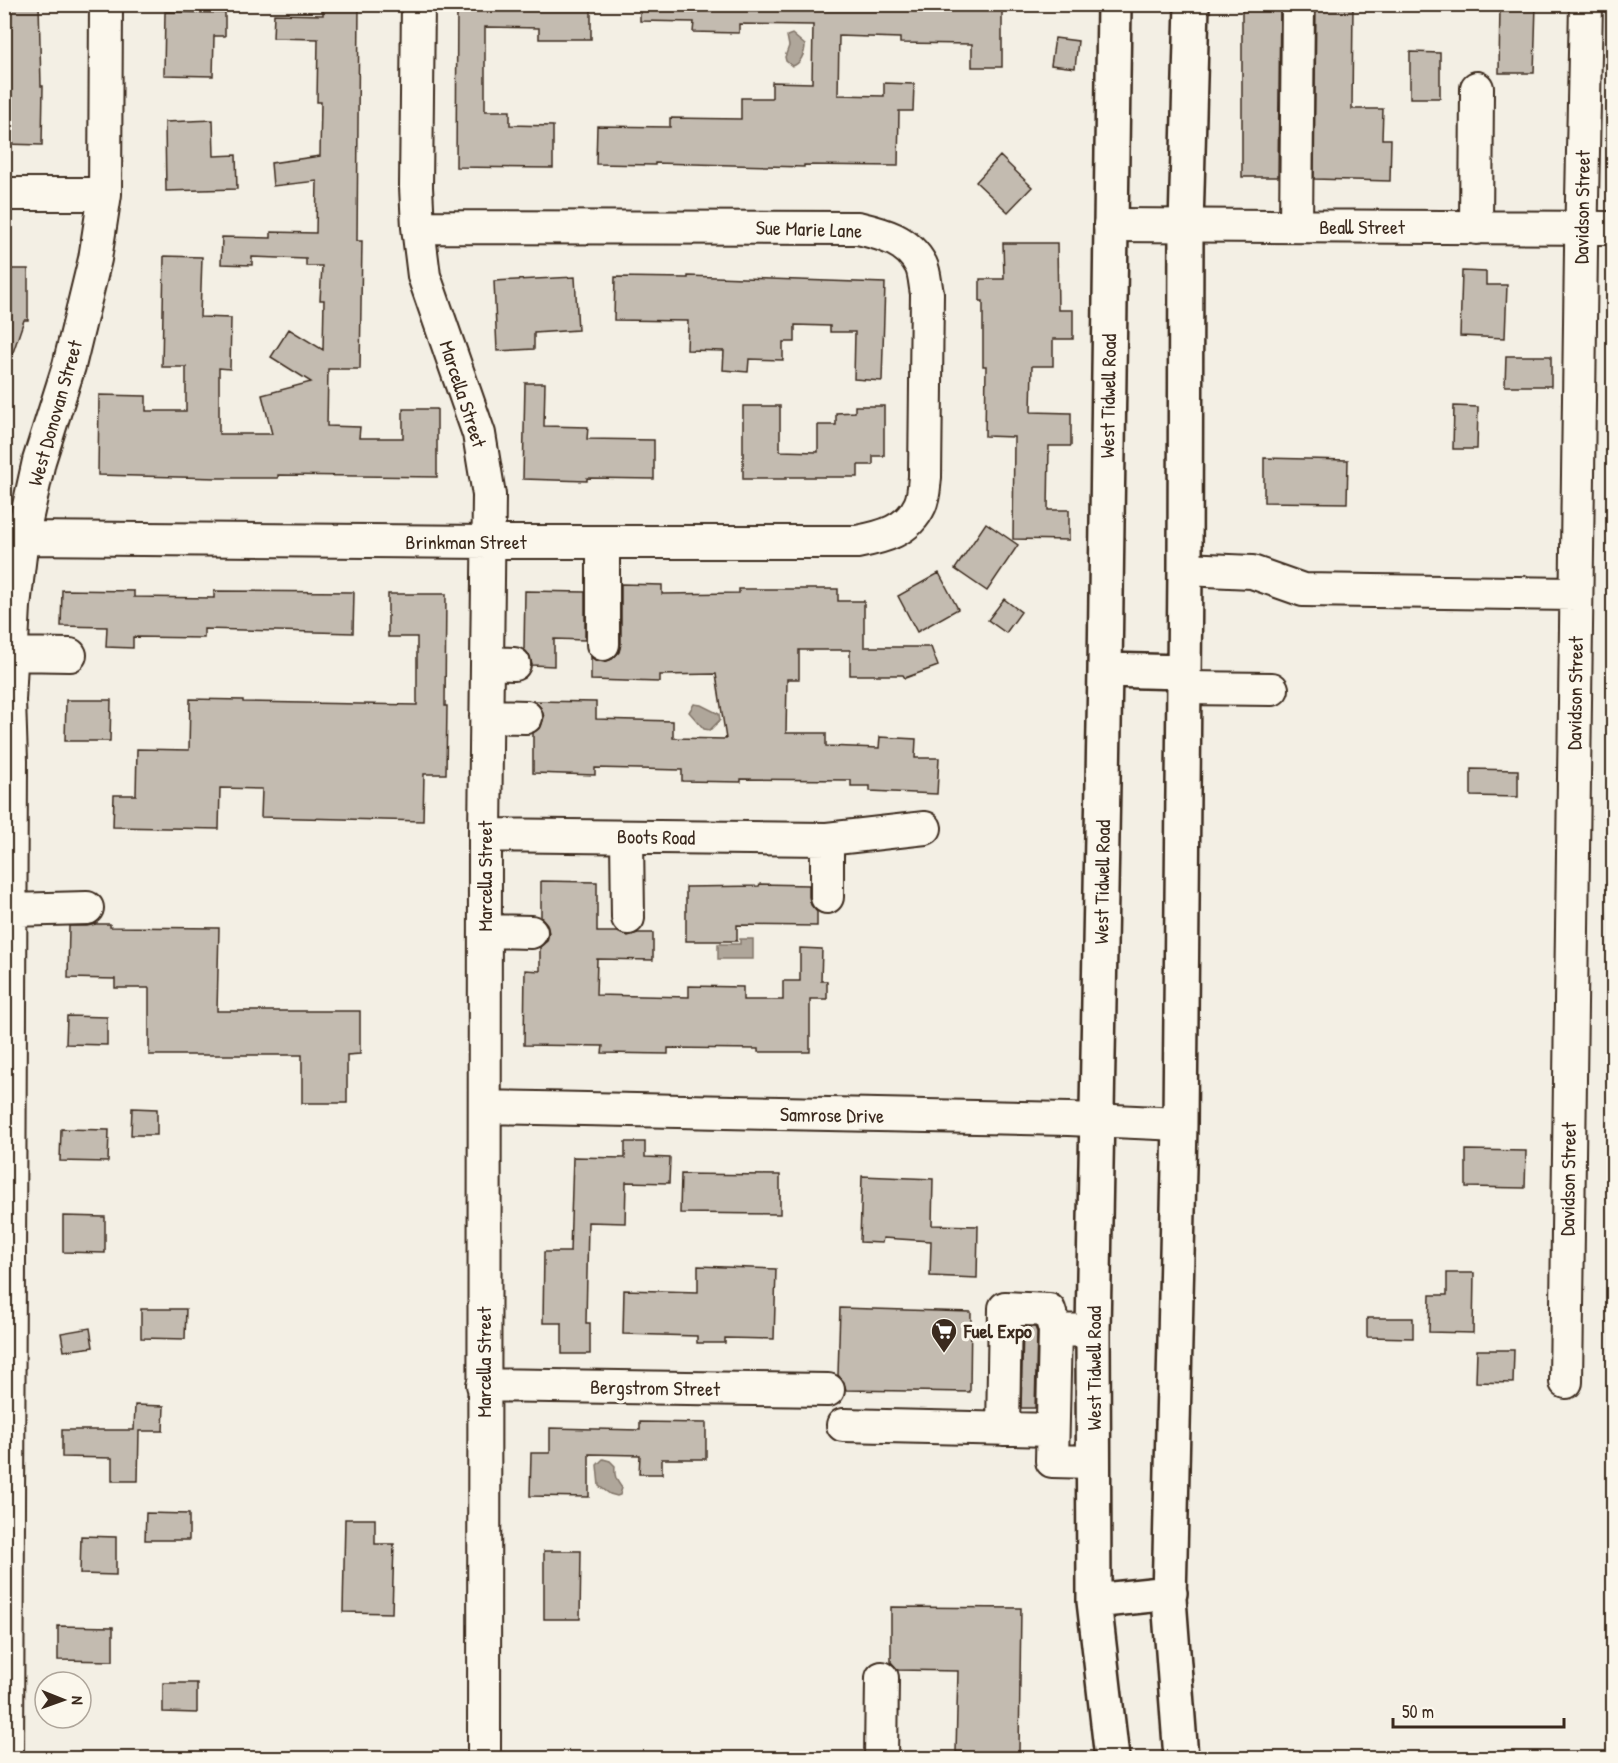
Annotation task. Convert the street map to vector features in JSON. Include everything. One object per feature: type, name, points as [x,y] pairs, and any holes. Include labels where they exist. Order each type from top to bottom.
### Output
[{"type":"main road","name":"West Tidwell Road","points":[[1112,1758],[1094,1600],[1093,1331],[1114,4]]},
{"type":"main road","points":[[1181,1758],[1170,1593],[1180,1124],[1186,226],[1192,4]]},
{"type":"main road","points":[[1105,670],[1184,680]]},
{"type":"main road","points":[[1094,1600],[1170,1593]]},
{"type":"street","name":"West Donovan Street","points":[[8,1758],[6,1548],[11,761],[7,700],[22,538],[39,461],[69,366],[93,270],[105,194],[106,4]]},
{"type":"street","name":"Marcella Street","points":[[418,4],[416,187],[424,276],[479,434],[489,495],[488,542],[501,664],[486,716],[484,1758]]},
{"type":"street","points":[[1296,226],[1298,4]]},
{"type":"street","name":"Davidson Street","points":[[1566,1382],[1586,4]]},
{"type":"street","points":[[1476,228],[1477,88]]},
{"type":"street","points":[[4,194],[105,194]]},
{"type":"street","name":"Beall Street","points":[[1110,225],[1614,228]]},
{"type":"street","name":"Sue Marie Lane","points":[[418,227],[858,228],[884,234],[906,245],[922,266],[927,293],[925,477],[920,504],[906,524]]},
{"type":"street","name":"Brinkman Street","points":[[22,538],[857,542],[886,536],[906,524]]},
{"type":"street","points":[[603,542],[603,644]]},
{"type":"street","points":[[1185,569],[1252,572],[1303,590],[1576,594]]},
{"type":"street","points":[[11,654],[70,655]]},
{"type":"street","points":[[1184,680],[1272,689]]},
{"type":"street","points":[[486,716],[526,717]]},
{"type":"street","name":"Boots Road","points":[[485,835],[827,839],[925,828]]},
{"type":"street","points":[[627,837],[628,918]]},
{"type":"street","points":[[827,839],[828,897]]},
{"type":"street","points":[[10,910],[87,908]]},
{"type":"street","points":[[485,932],[531,932]]},
{"type":"street","name":"Samrose Drive","points":[[485,1107],[1097,1120],[1180,1124]]},
{"type":"street","points":[[1004,1429],[1005,1308],[1049,1310],[1055,1330],[1052,1461],[1093,1462]]},
{"type":"street","points":[[1055,1330],[1093,1331]]},
{"type":"street","name":"Bergstrom Street","points":[[483,1385],[828,1390]]},
{"type":"street","points":[[843,1425],[1052,1430]]},
{"type":"street","points":[[881,1758],[882,1678]]},
{"type":"shaded area","points":[[792,34],[805,45],[801,58],[792,66],[785,57],[789,46],[787,36]]},
{"type":"shaded area","points":[[694,704],[719,714],[720,720],[710,730],[704,729],[689,712]]},
{"type":"shaded area","points":[[740,939],[753,939],[753,959],[718,959],[718,944],[740,944]]},
{"type":"shaded area","points":[[603,1459],[615,1466],[616,1478],[622,1488],[620,1495],[610,1494],[599,1486],[597,1465]]},
{"type":"building","points":[[4,4],[39,4],[41,86],[43,86],[42,145],[4,144]]},
{"type":"building","points":[[323,4],[359,4],[357,241],[362,241],[360,369],[328,369],[327,426],[360,427],[359,438],[403,438],[403,409],[437,409],[437,477],[278,475],[278,478],[218,478],[98,475],[99,395],[146,396],[146,411],[186,411],[186,367],[162,367],[164,256],[202,257],[200,317],[231,318],[230,369],[219,368],[219,434],[272,434],[262,395],[311,382],[271,357],[289,329],[323,350],[324,300],[320,300],[322,266],[306,266],[306,259],[252,257],[252,265],[221,264],[222,237],[271,238],[271,232],[316,233],[317,181],[273,186],[271,163],[320,156],[321,102],[317,102],[318,39],[273,38],[274,14],[323,15]]},
{"type":"building","points":[[457,4],[591,4],[591,39],[539,39],[539,28],[485,27],[485,111],[510,111],[510,125],[553,126],[553,168],[456,167]]},
{"type":"building","points":[[640,4],[1002,4],[1002,67],[972,67],[972,44],[900,43],[900,38],[839,36],[838,95],[884,96],[884,83],[914,84],[913,111],[899,111],[898,166],[596,164],[597,126],[670,127],[670,118],[741,119],[741,98],[772,98],[772,82],[812,83],[813,25],[739,24],[739,33],[693,32],[694,22],[640,21]]},
{"type":"building","points":[[1242,4],[1280,4],[1278,177],[1242,177]]},
{"type":"building","points":[[1316,4],[1353,4],[1352,109],[1383,109],[1382,139],[1391,139],[1390,181],[1314,179]]},
{"type":"building","points":[[1500,4],[1536,4],[1534,73],[1499,73]]},
{"type":"building","points":[[165,12],[225,13],[225,36],[214,36],[213,76],[164,75]]},
{"type":"building","points":[[1055,38],[1078,41],[1075,68],[1051,65]]},
{"type":"building","points":[[1410,52],[1440,53],[1440,98],[1410,98]]},
{"type":"building","points":[[213,120],[214,156],[236,155],[237,189],[166,191],[165,122]]},
{"type":"building","points":[[1000,156],[1032,187],[1008,212],[976,182]]},
{"type":"building","points":[[1003,243],[1057,243],[1058,310],[1073,310],[1073,339],[1053,339],[1053,366],[1032,366],[1031,412],[1071,413],[1071,446],[1049,446],[1048,510],[1069,510],[1069,540],[1013,539],[1014,437],[985,436],[986,366],[983,366],[983,301],[980,301],[980,279],[1004,279]]},
{"type":"building","points":[[4,269],[28,269],[28,320],[24,320],[8,367],[4,366]]},
{"type":"building","points":[[1462,271],[1486,272],[1486,285],[1507,285],[1505,338],[1460,336]]},
{"type":"building","points":[[688,276],[885,283],[882,381],[854,379],[855,332],[830,332],[830,326],[795,325],[795,342],[783,342],[783,360],[749,359],[748,372],[723,370],[724,351],[687,350],[688,321],[614,320],[615,277],[688,278]]},
{"type":"building","points":[[575,277],[578,330],[534,333],[534,349],[497,351],[494,281]]},
{"type":"building","points":[[1506,356],[1551,356],[1551,386],[1505,386]]},
{"type":"building","points":[[525,383],[545,383],[544,426],[588,427],[587,439],[654,440],[654,479],[587,478],[587,481],[523,479]]},
{"type":"building","points":[[743,406],[780,406],[780,451],[818,452],[818,425],[836,425],[836,413],[855,412],[855,406],[884,406],[884,456],[873,456],[873,465],[858,465],[858,477],[743,479]]},
{"type":"building","points":[[1454,406],[1478,407],[1477,449],[1453,449]]},
{"type":"building","points":[[1264,458],[1348,460],[1347,503],[1264,502]]},
{"type":"building","points":[[986,523],[1018,545],[987,591],[955,569]]},
{"type":"building","points":[[939,573],[958,609],[917,632],[898,596]]},
{"type":"building","points":[[621,584],[662,585],[662,594],[739,593],[739,589],[838,589],[838,601],[864,601],[864,647],[931,647],[938,666],[905,678],[903,675],[850,675],[850,650],[799,650],[799,679],[787,679],[786,733],[826,733],[826,746],[879,748],[880,737],[916,739],[915,758],[939,758],[937,794],[870,791],[870,786],[851,786],[851,780],[682,781],[682,770],[595,768],[595,775],[533,773],[533,733],[541,727],[544,717],[541,708],[534,701],[596,702],[596,719],[673,721],[673,738],[726,739],[716,674],[660,675],[660,682],[591,680],[591,657],[604,662],[612,659],[619,652]]},
{"type":"building","points":[[62,590],[134,591],[134,597],[214,598],[214,591],[354,592],[353,633],[204,629],[204,638],[133,637],[133,648],[106,647],[107,627],[61,626]]},
{"type":"building","points":[[525,591],[585,592],[585,640],[554,639],[554,666],[532,665],[530,656],[524,649]]},
{"type":"building","points":[[388,594],[446,594],[446,774],[424,774],[423,821],[261,817],[262,789],[220,788],[219,829],[113,827],[114,795],[136,795],[137,749],[189,750],[190,699],[417,705],[417,637],[388,637]]},
{"type":"building","points":[[1004,599],[1021,612],[1006,633],[988,620]]},
{"type":"building","points":[[66,700],[111,700],[110,741],[65,741]]},
{"type":"building","points":[[1471,769],[1518,770],[1518,797],[1471,796]]},
{"type":"building","points":[[541,881],[597,882],[597,932],[618,932],[628,936],[653,933],[653,960],[597,959],[596,995],[689,997],[689,986],[743,987],[743,1000],[783,1000],[783,981],[800,981],[800,948],[822,949],[821,981],[827,981],[827,999],[810,999],[810,1052],[668,1048],[668,1054],[602,1053],[603,1046],[524,1045],[525,970],[540,971],[540,947],[547,941],[549,933],[547,924],[541,917]]},
{"type":"building","points":[[760,884],[809,885],[811,905],[817,912],[817,926],[737,925],[737,941],[686,941],[686,887],[759,886]]},
{"type":"building","points":[[110,924],[110,927],[219,928],[217,1011],[360,1011],[360,1054],[347,1055],[347,1103],[302,1103],[302,1055],[149,1055],[149,988],[115,988],[115,979],[68,978],[69,926]]},
{"type":"building","points":[[67,1016],[107,1017],[107,1045],[66,1044]]},
{"type":"building","points":[[132,1108],[157,1109],[157,1135],[131,1135]]},
{"type":"building","points":[[61,1129],[109,1130],[108,1162],[60,1161]]},
{"type":"building","points":[[625,1142],[645,1142],[645,1157],[670,1158],[669,1183],[626,1182],[625,1223],[588,1222],[586,1323],[590,1323],[590,1354],[562,1354],[562,1323],[543,1323],[544,1252],[570,1252],[573,1157],[625,1158]]},
{"type":"building","points":[[1466,1150],[1526,1151],[1525,1188],[1466,1187]]},
{"type":"building","points":[[681,1174],[780,1175],[780,1214],[680,1213]]},
{"type":"building","points":[[862,1176],[933,1179],[932,1225],[978,1226],[977,1278],[930,1276],[931,1241],[883,1238],[882,1243],[860,1242]]},
{"type":"building","points":[[63,1216],[105,1217],[105,1253],[63,1252]]},
{"type":"building","points":[[698,1266],[776,1269],[774,1339],[725,1338],[725,1343],[697,1343],[697,1336],[623,1334],[624,1290],[698,1292]]},
{"type":"building","points":[[1447,1273],[1474,1273],[1473,1333],[1429,1332],[1430,1295],[1447,1295]]},
{"type":"building","points":[[840,1308],[971,1312],[970,1392],[846,1390],[844,1382],[838,1375]]},
{"type":"building","points":[[141,1309],[186,1309],[185,1339],[141,1338]]},
{"type":"building","points":[[1367,1318],[1413,1318],[1413,1338],[1367,1337]]},
{"type":"building","points":[[1023,1327],[1035,1327],[1037,1332],[1035,1408],[1021,1408]]},
{"type":"building","points":[[90,1328],[93,1347],[64,1351],[61,1333]]},
{"type":"building","points":[[1477,1350],[1514,1350],[1513,1383],[1476,1382]]},
{"type":"building","points":[[135,1405],[164,1406],[163,1431],[139,1431],[138,1481],[112,1481],[112,1458],[62,1457],[62,1430],[134,1430]]},
{"type":"building","points":[[640,1422],[706,1423],[706,1459],[662,1459],[662,1474],[639,1474],[640,1455],[589,1454],[589,1497],[530,1496],[531,1453],[550,1453],[550,1428],[640,1430]]},
{"type":"building","points":[[146,1513],[189,1514],[189,1540],[145,1540]]},
{"type":"building","points":[[345,1519],[375,1519],[375,1544],[394,1544],[392,1613],[343,1612]]},
{"type":"building","points":[[81,1536],[116,1537],[116,1575],[80,1574]]},
{"type":"building","points":[[544,1551],[581,1551],[580,1619],[544,1619]]},
{"type":"building","points":[[891,1607],[1021,1608],[1019,1752],[956,1752],[958,1671],[898,1670],[891,1662]]},
{"type":"building","points":[[58,1626],[113,1627],[113,1661],[58,1660]]},
{"type":"building","points":[[163,1683],[197,1683],[197,1713],[163,1712]]},
{"type":"place","name":"Fuel Expo","points":[[944,1354]]}]
